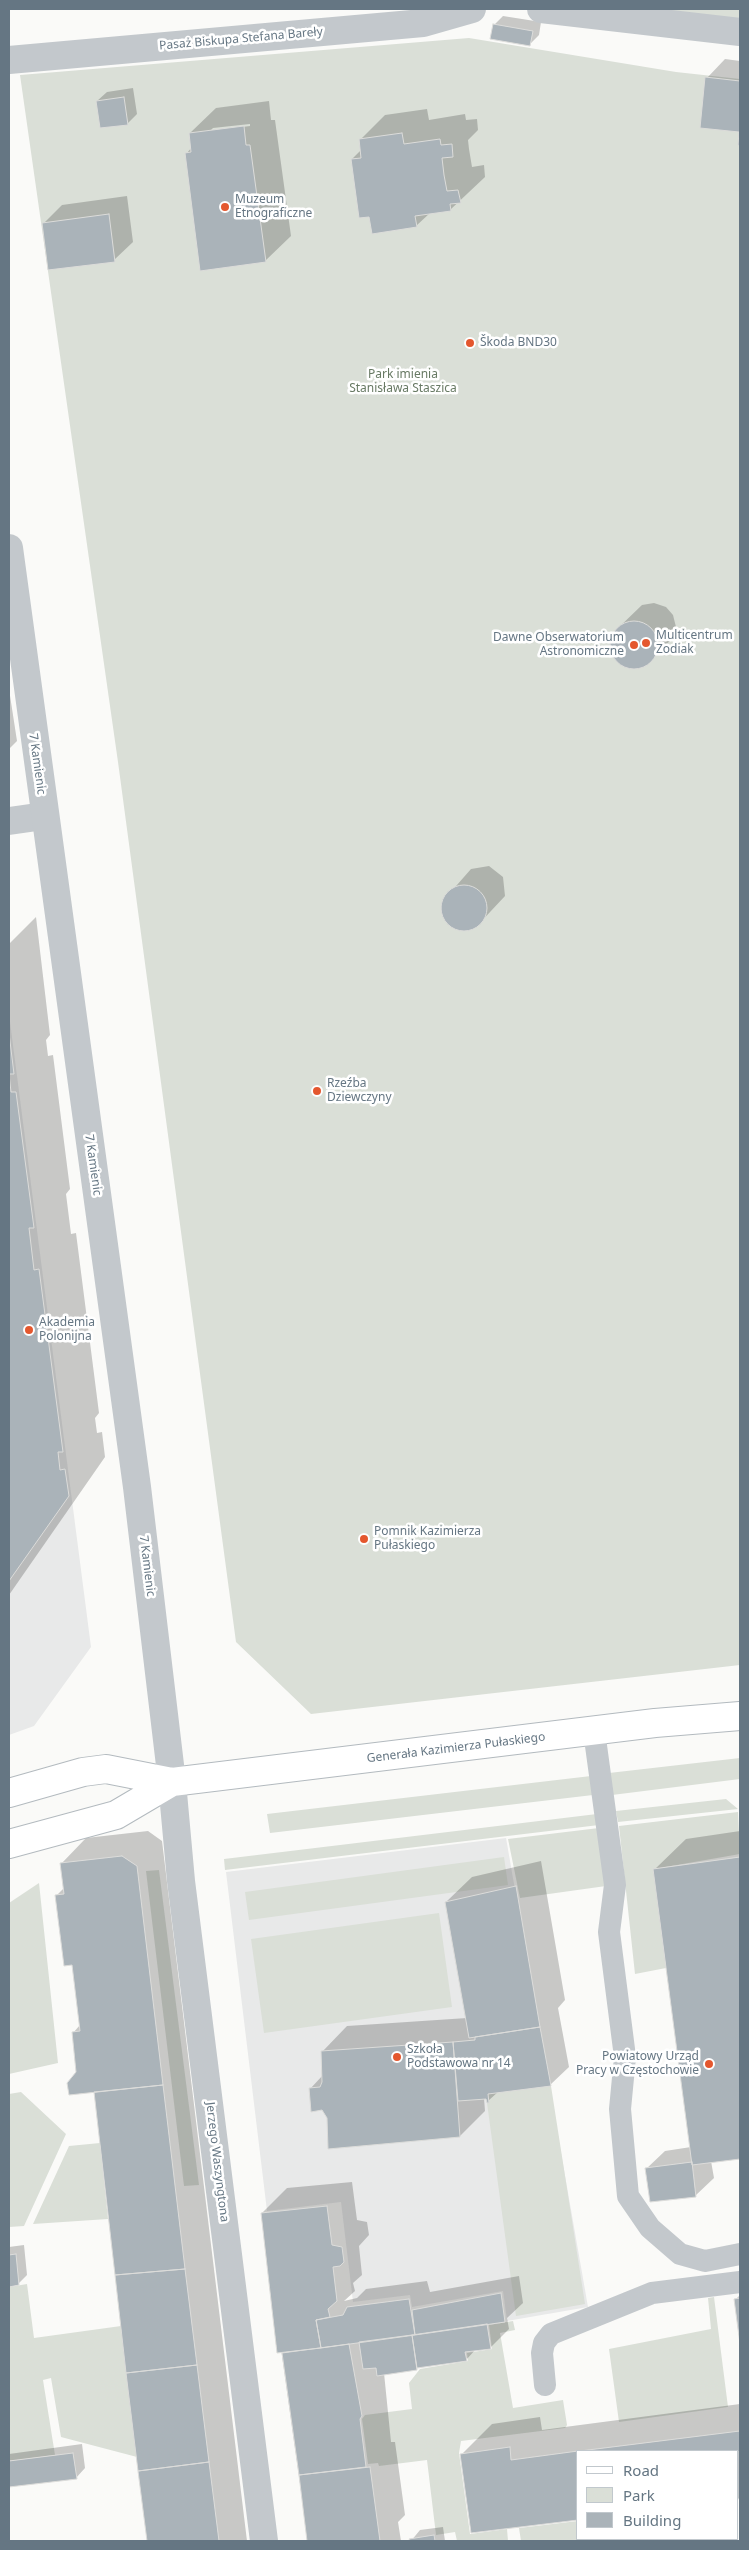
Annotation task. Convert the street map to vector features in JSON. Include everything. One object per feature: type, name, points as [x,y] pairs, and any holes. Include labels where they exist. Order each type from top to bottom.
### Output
[{"type":"main road","name":"Generała Kazimierza Pułaskiego","points":[[9,1793],[83,1772],[106,1769],[172,1782],[594,1731],[740,1716]]},
{"type":"main road","name":"Generała Kazimierza Pułaskiego","points":[[9,1844],[116,1815],[172,1782]]},
{"type":"street","name":"Pasaż Biskupa Stefana Bareły","points":[[9,60],[423,23],[467,9]]},
{"type":"street","points":[[541,9],[740,32]]},
{"type":"street","name":"7 Kamienic","points":[[9,548],[44,816],[137,1487],[172,1782]]},
{"type":"street","points":[[9,822],[44,816]]},
{"type":"street","name":"Jerzego Waszyngtona","points":[[172,1782],[183,1890],[264,2541]]},
{"type":"lane","points":[[594,1731],[615,1885],[609,1932],[625,2057],[620,2109],[628,2196],[650,2228],[680,2254],[705,2261],[740,2254]]},
{"type":"lane","points":[[544,2385],[542,2353],[544,2343],[551,2334],[652,2293],[740,2282]]},
{"type":"shaded area","name":"Akademia Polonijna","points":[[9,1014],[91,1647],[34,1726],[9,1735]]},
{"type":"shaded area","name":"Szkoła Podstawowa nr 14","points":[[506,1838],[588,2307],[507,2321],[503,2291],[412,2307],[410,2295],[353,2302],[341,2202],[267,2211],[226,1872]]},
{"type":"green space","points":[[658,9],[740,9],[740,19]]},
{"type":"green space","name":"Park imienia Stanisława Staszica","points":[[469,38],[676,72],[740,79],[740,1665],[311,1714],[236,1642],[118,762],[20,75]]},
{"type":"green space","points":[[740,1758],[740,1779],[612,1795],[609,1773]]},
{"type":"green space","points":[[591,1776],[593,1795],[270,1833],[267,1814]]},
{"type":"green space","points":[[726,1799],[738,1809],[618,1822],[616,1811]]},
{"type":"green space","points":[[738,1812],[740,1854],[654,1869],[666,1968],[635,1974],[619,1826]]},
{"type":"green space","points":[[597,1814],[599,1825],[225,1870],[224,1859]]},
{"type":"green space","points":[[599,1828],[606,1886],[520,1898],[508,1839]]},
{"type":"green space","points":[[504,1857],[508,1885],[249,1920],[245,1892]]},
{"type":"green space","points":[[159,1870],[199,2185],[184,2186],[146,1871]]},
{"type":"green space","points":[[39,1883],[58,2063],[9,2074],[9,1903]]},
{"type":"green space","points":[[439,1913],[452,2007],[264,2033],[251,1939]]},
{"type":"green space","points":[[551,2086],[585,2304],[516,2316],[487,2103],[489,2102],[488,2094]]},
{"type":"green space","points":[[21,2092],[66,2134],[24,2226],[9,2227],[9,2094]]},
{"type":"green space","points":[[100,2143],[108,2219],[33,2224],[69,2146]]},
{"type":"green space","points":[[27,2284],[34,2338],[121,2326],[137,2457],[61,2437],[51,2378],[43,2380],[55,2455],[9,2461],[9,2287]]},
{"type":"green space","points":[[714,2297],[728,2407],[619,2422],[609,2349],[711,2329],[708,2298]]},
{"type":"green space","points":[[513,2321],[515,2330],[500,2333],[513,2408],[563,2400],[567,2425],[565,2428],[461,2441],[459,2453],[470,2534],[507,2529],[508,2541],[457,2541],[455,2532],[436,2535],[427,2460],[379,2466],[378,2463],[368,2464],[362,2419],[365,2415],[412,2409],[409,2383],[420,2369],[468,2361],[467,2353],[492,2349],[489,2325]]},
{"type":"green space","points":[[576,2521],[576,2540],[602,2541],[521,2541],[519,2528]]},
{"type":"building","points":[[493,24],[533,31],[530,46],[490,39]]},
{"type":"building","points":[[705,77],[740,81],[740,146],[738,145],[739,132],[700,128]]},
{"type":"building","points":[[124,97],[128,125],[100,128],[96,101]]},
{"type":"building","name":"Muzeum Etnograficzne","points":[[244,126],[246,145],[250,145],[266,262],[200,271],[185,153],[191,152],[189,133]]},
{"type":"building","points":[[402,133],[404,144],[440,139],[441,145],[452,144],[453,157],[442,158],[444,175],[447,191],[458,190],[461,203],[450,204],[451,211],[415,216],[417,227],[372,234],[369,217],[359,218],[351,159],[361,158],[359,139]]},
{"type":"building","points":[[109,214],[115,262],[48,270],[42,223]]},
{"type":"building","name":"Dawne Obserwatorium Astronomiczne","points":[[629,621],[639,621],[651,628],[658,640],[658,650],[651,662],[639,669],[629,669],[621,665],[614,658],[610,650],[610,640],[614,632],[621,625]]},
{"type":"building","points":[[460,885],[468,885],[477,889],[483,895],[487,908],[483,921],[477,927],[468,931],[460,931],[451,927],[445,921],[441,912],[441,904],[445,895],[451,889]]},
{"type":"building","points":[[9,1033],[14,1074],[9,1074]]},
{"type":"building","points":[[9,1074],[11,1092],[16,1092],[34,1228],[29,1228],[34,1270],[39,1269],[63,1452],[58,1452],[60,1470],[65,1469],[69,1496],[9,1581]]},
{"type":"building","points":[[122,1856],[137,1866],[163,2085],[69,2095],[67,2083],[76,2072],[72,2032],[80,2031],[72,1965],[64,1966],[55,1895],[64,1894],[60,1863]]},
{"type":"building","name":"Powiatowy Urząd Pracy w Częstochowie","points":[[740,1857],[740,2159],[692,2165],[653,1869]]},
{"type":"building","points":[[516,1886],[540,2027],[469,2038],[445,1902]]},
{"type":"building","points":[[540,2027],[551,2086],[488,2094],[489,2103],[487,2103],[486,2099],[458,2101],[453,2042],[475,2040],[475,2037]]},
{"type":"building","points":[[453,2042],[460,2137],[328,2149],[327,2118],[322,2110],[311,2112],[309,2088],[320,2087],[322,2082],[321,2051]]},
{"type":"building","points":[[163,2085],[185,2269],[115,2275],[94,2092]]},
{"type":"building","points":[[692,2162],[696,2197],[650,2202],[645,2168]]},
{"type":"building","points":[[327,2206],[332,2245],[342,2247],[344,2262],[340,2266],[333,2267],[337,2301],[328,2309],[330,2317],[316,2320],[321,2348],[277,2353],[261,2213]]},
{"type":"building","points":[[16,2254],[19,2285],[9,2287],[9,2255]]},
{"type":"building","points":[[185,2269],[197,2365],[126,2373],[115,2275]]},
{"type":"building","points":[[501,2293],[505,2322],[415,2335],[412,2310]]},
{"type":"building","points":[[740,2298],[740,2344],[734,2299]]},
{"type":"building","points":[[409,2299],[415,2335],[321,2348],[316,2320],[343,2315],[347,2307]]},
{"type":"building","points":[[487,2324],[491,2349],[465,2352],[467,2361],[417,2368],[412,2335]]},
{"type":"building","points":[[412,2335],[417,2370],[377,2376],[376,2368],[363,2369],[359,2342]]},
{"type":"building","points":[[349,2344],[362,2416],[360,2419],[366,2467],[299,2475],[282,2353]]},
{"type":"building","points":[[197,2365],[209,2462],[138,2471],[126,2373]]},
{"type":"building","points":[[740,2431],[740,2498],[739,2450],[588,2450]]},
{"type":"building","points":[[510,2447],[511,2460],[576,2451],[576,2520],[471,2533],[460,2454]]},
{"type":"building","points":[[73,2453],[77,2479],[9,2487],[9,2461]]},
{"type":"building","points":[[209,2462],[219,2541],[147,2541],[138,2471]]},
{"type":"building","points":[[370,2467],[380,2541],[307,2541],[299,2475]]},
{"type":"building","points":[[434,2535],[435,2541],[410,2541],[409,2539]]},
{"type":"place","name":"Muzeum Etnograficzne","points":[[225,207]]},
{"type":"place","name":"Škoda BND30","points":[[470,343]]},
{"type":"place","name":"Multicentrum Zodiak","points":[[646,643]]},
{"type":"place","name":"Dawne Obserwatorium Astronomiczne","points":[[634,645]]},
{"type":"place","name":"Rzeźba Dziewczyny","points":[[317,1091]]},
{"type":"place","name":"Akademia Polonijna","points":[[29,1330]]},
{"type":"place","name":"Pomnik Kazimierza Pułaskiego","points":[[364,1539]]},
{"type":"place","name":"Szkoła Podstawowa nr 14","points":[[397,2057]]},
{"type":"place","name":"Powiatowy Urząd Pracy w Częstochowie","points":[[709,2064]]}]
